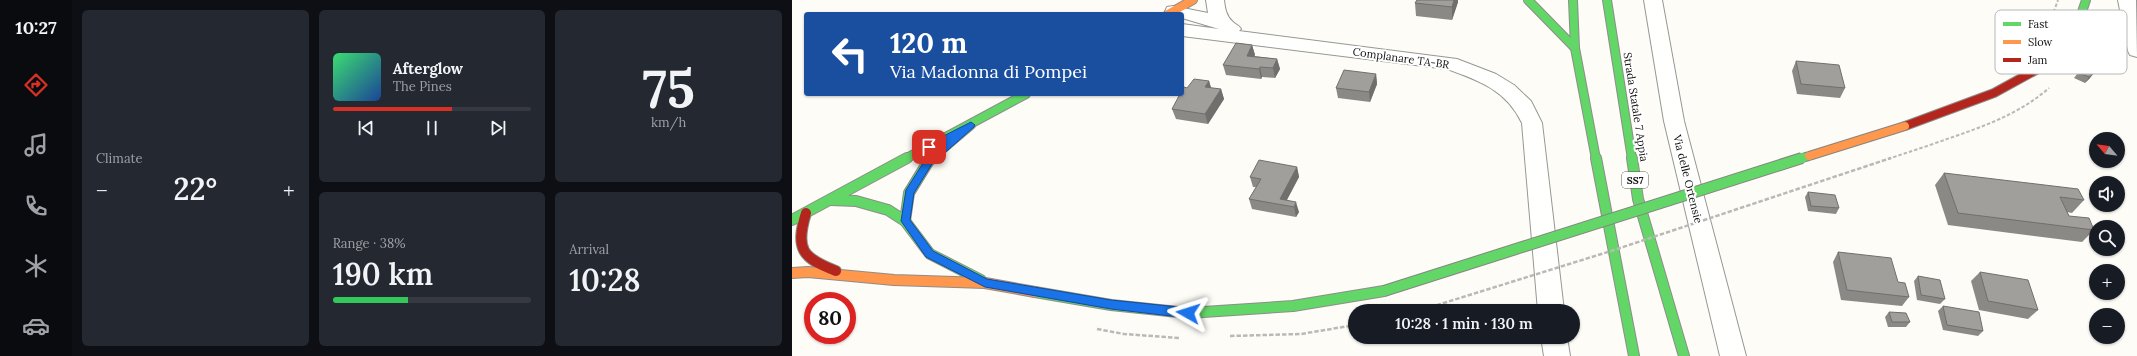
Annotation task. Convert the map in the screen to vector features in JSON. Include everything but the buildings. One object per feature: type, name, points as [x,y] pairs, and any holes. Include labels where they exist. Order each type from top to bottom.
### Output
[{"type":"main road","points":[[1173,12],[1193,0]]},
{"type":"main road","points":[[1528,0],[1575,48]]},
{"type":"main road","points":[[1573,0],[1575,48],[1634,356]]},
{"type":"main road","name":"Strada Statale 7 Appia","points":[[1608,0],[1638,199],[1684,356]]},
{"type":"main road","points":[[2082,10],[2086,0]]},
{"type":"main road","points":[[792,273],[808,272],[894,280],[985,283],[1111,305],[1188,313],[1293,306],[1384,291],[1905,126],[2012,86],[2030,74]]},
{"type":"main road","points":[[792,220],[1022,96]]},
{"type":"main road","points":[[905,221],[909,193],[928,162],[971,125]]},
{"type":"main road","points":[[831,200],[863,203],[888,210],[905,221],[930,254],[985,283]]},
{"type":"main road","points":[[806,213],[798,235],[803,252],[821,266],[846,276]]},
{"type":"street","points":[[1215,0],[1216,13],[1226,25]]},
{"type":"street","name":"Via delle Ortensie","points":[[1653,0],[1674,121],[1733,356]]},
{"type":"street","points":[[2127,0],[2137,51]]},
{"type":"street","points":[[1184,16],[1226,25],[1251,38]]},
{"type":"street","points":[[1184,30],[1251,38]]},
{"type":"street","points":[[1184,38],[1251,38]]},
{"type":"street","name":"Complanare TA-BR","points":[[1251,38],[1450,63],[1480,74],[1498,84],[1522,103],[1532,123],[1550,304]]},
{"type":"street","points":[[1555,344],[1557,356]]},
{"type":"path","points":[[1442,304],[1536,276],[1726,215],[1930,145]]},
{"type":"traffic: fast","points":[[1528,0],[1575,48]]},
{"type":"traffic: fast","points":[[1573,0],[1575,48],[1634,356]]},
{"type":"traffic: fast","points":[[1607,0],[1638,199],[1684,356]]},
{"type":"traffic: fast","points":[[2083,10],[2086,0]]},
{"type":"traffic: fast","points":[[792,220],[1022,96]]},
{"type":"traffic: fast","points":[[905,221],[909,193],[928,162],[971,125]]},
{"type":"traffic: fast","points":[[1384,291],[1809,156]]},
{"type":"traffic: fast","points":[[831,200],[856,201],[888,210],[905,221],[930,254],[981,280]]},
{"type":"traffic: fast","points":[[1035,292],[1111,305],[1188,313],[1293,306],[1384,291]]},
{"type":"traffic: slow","points":[[1172,12],[1193,0]]},
{"type":"traffic: slow","points":[[1809,156],[1905,126]]},
{"type":"traffic: slow","points":[[792,273],[808,272],[894,280],[985,283],[1035,292]]},
{"type":"traffic: jam","points":[[1905,126],[1994,93],[2029,74]]},
{"type":"traffic: jam","points":[[806,213],[800,235],[800,244],[803,251],[814,262],[836,271]]},
{"type":"route","points":[[929,147],[971,125],[928,162],[909,193],[905,221],[930,254],[985,283],[1111,305],[1188,313]]}]
